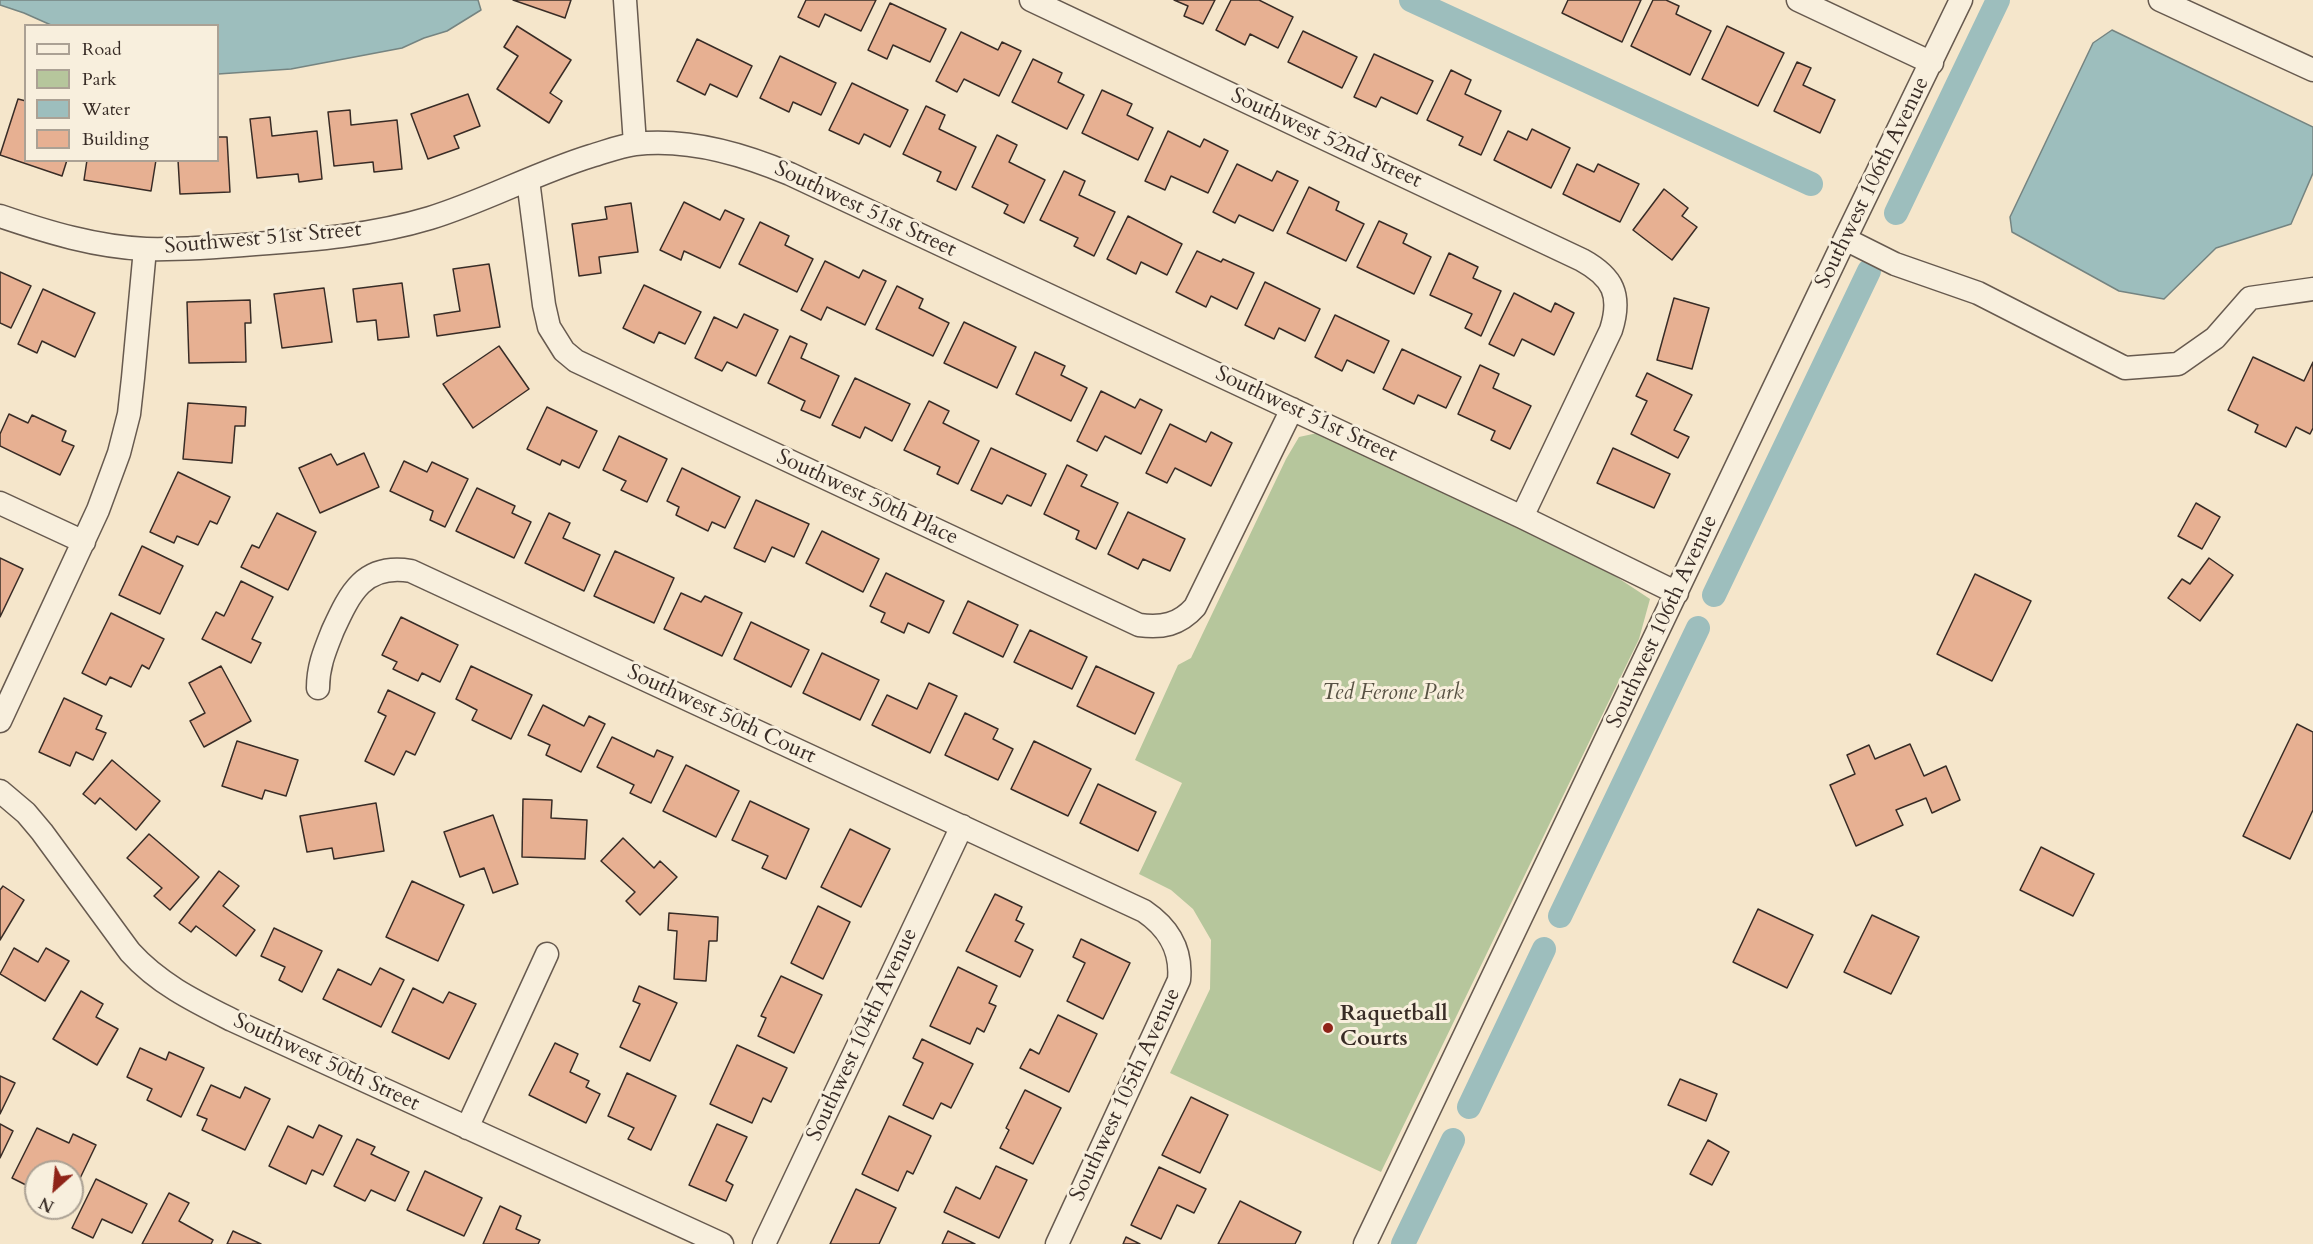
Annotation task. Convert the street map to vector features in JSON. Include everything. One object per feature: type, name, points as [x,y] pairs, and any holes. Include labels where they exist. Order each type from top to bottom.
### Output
[{"type":"street","points":[[625,0],[635,144]]},
{"type":"street","name":"Southwest 52nd Street","points":[[1031,0],[1595,267],[1613,288],[1617,312],[1611,330],[1522,516]]},
{"type":"street","points":[[1798,0],[1932,63]]},
{"type":"street","name":"Southwest 106th Avenue","points":[[1365,1244],[1845,239],[1962,0]]},
{"type":"street","points":[[2160,0],[2313,70]]},
{"type":"street","name":"Southwest 51st Street","points":[[0,216],[45,231],[98,243],[145,249],[317,239],[429,218],[567,164],[635,144],[666,144],[724,151],[760,161],[1522,516],[1677,593]]},
{"type":"street","name":"Southwest 50th Place","points":[[528,180],[549,327],[564,351],[576,361],[593,371],[1139,625],[1153,627],[1176,623],[1187,616],[1202,596],[1292,409]]},
{"type":"street","points":[[1845,239],[1895,264],[1978,293],[2125,368],[2178,364],[2215,338],[2250,298],[2313,289]]},
{"type":"street","points":[[0,722],[84,542],[108,487],[119,453],[129,414],[145,249]]},
{"type":"street","points":[[0,503],[84,542]]},
{"type":"street","name":"Southwest 50th Court","points":[[318,688],[318,671],[322,656],[341,613],[358,585],[381,571],[396,569],[411,571],[1144,911],[1157,920],[1174,943]]},
{"type":"street","name":"Southwest 50th Street","points":[[0,791],[26,813],[130,952],[157,978],[189,999],[722,1244]]},
{"type":"street","name":"Southwest 104th Avenue","points":[[764,1244],[962,826]]},
{"type":"street","name":"Southwest 105th Avenue","points":[[1057,1244],[1179,980],[1181,968],[1174,943]]},
{"type":"street","points":[[467,1128],[547,954]]},
{"type":"green space","name":"Ted Ferone Park","points":[[1322,432],[1609,572],[1650,599],[1639,639],[1381,1172],[1170,1073],[1210,989],[1211,940],[1193,909],[1171,890],[1139,874],[1182,783],[1135,760],[1178,665],[1191,658],[1286,459],[1299,437]]},
{"type":"water","points":[[0,0],[478,0],[481,10],[447,31],[402,48],[291,69],[219,74],[219,24],[49,24],[0,5]]},
{"type":"water","points":[[2112,30],[2313,127],[2313,173],[2291,224],[2216,248],[2164,299],[2119,291],[2012,232],[2010,217],[2093,43]]},
{"type":"building","points":[[513,0],[571,0],[565,18]]},
{"type":"building","points":[[806,0],[876,0],[861,31],[825,14],[819,27],[798,17]]},
{"type":"building","points":[[1174,0],[1215,0],[1203,24],[1184,16],[1188,6]]},
{"type":"building","points":[[1231,0],[1259,0],[1293,17],[1278,48],[1250,34],[1245,45],[1216,30]]},
{"type":"building","points":[[1568,0],[1641,0],[1622,42],[1562,13]]},
{"type":"building","points":[[1653,0],[1666,0],[1679,6],[1676,14],[1711,31],[1690,75],[1631,46]]},
{"type":"building","points":[[890,3],[946,29],[930,62],[893,45],[887,59],[868,50]]},
{"type":"building","points":[[517,26],[571,60],[550,93],[562,101],[549,123],[497,89],[518,56],[504,47]]},
{"type":"building","points":[[1727,26],[1784,53],[1758,106],[1702,79]]},
{"type":"building","points":[[1303,31],[1357,57],[1342,88],[1288,62]]},
{"type":"building","points":[[961,32],[998,50],[1002,42],[1021,51],[999,96],[964,79],[957,92],[936,81]]},
{"type":"building","points":[[697,39],[752,66],[737,97],[710,84],[705,95],[677,81]]},
{"type":"building","points":[[1374,54],[1433,81],[1417,114],[1381,97],[1376,107],[1354,97]]},
{"type":"building","points":[[780,56],[836,83],[821,115],[793,102],[789,112],[760,98]]},
{"type":"building","points":[[1033,59],[1062,73],[1058,82],[1084,95],[1067,129],[1012,102]]},
{"type":"building","points":[[1797,62],[1811,68],[1803,85],[1835,100],[1820,133],[1774,111]]},
{"type":"building","points":[[1451,70],[1471,80],[1465,94],[1501,111],[1481,155],[1459,145],[1463,137],[1427,120]]},
{"type":"building","points":[[852,83],[908,110],[890,147],[864,134],[859,144],[829,130]]},
{"type":"building","points":[[1102,90],[1132,104],[1127,115],[1153,128],[1138,160],[1082,133]]},
{"type":"building","points":[[468,94],[480,126],[454,136],[459,148],[428,159],[411,114]]},
{"type":"building","points":[[18,99],[24,100],[24,162],[66,162],[62,176],[0,155]]},
{"type":"building","points":[[926,106],[945,115],[939,129],[976,147],[956,190],[937,181],[941,172],[903,154]]},
{"type":"building","points":[[350,110],[351,125],[397,120],[402,169],[374,172],[373,162],[334,166],[328,112]]},
{"type":"building","points":[[270,117],[272,136],[317,131],[322,179],[299,182],[298,174],[257,178],[250,119]]},
{"type":"building","points":[[1532,129],[1570,148],[1551,188],[1494,160],[1508,131],[1527,140]]},
{"type":"building","points":[[1168,131],[1200,147],[1204,139],[1228,151],[1208,193],[1171,176],[1165,190],[1145,181]]},
{"type":"building","points":[[997,135],[1017,145],[1009,162],[1045,180],[1024,223],[1004,213],[1008,205],[972,187]]},
{"type":"building","points":[[219,137],[227,137],[230,192],[180,194],[178,162],[219,162]]},
{"type":"building","points":[[87,162],[156,162],[151,191],[84,180]]},
{"type":"building","points":[[1237,164],[1272,181],[1277,171],[1298,181],[1273,231],[1239,215],[1235,223],[1213,212]]},
{"type":"building","points":[[1577,164],[1594,172],[1598,164],[1639,184],[1620,222],[1563,194]]},
{"type":"building","points":[[1064,171],[1085,181],[1079,195],[1115,212],[1094,256],[1074,246],[1078,238],[1040,220]]},
{"type":"building","points":[[1309,187],[1339,202],[1336,210],[1364,224],[1346,261],[1287,233]]},
{"type":"building","points":[[1664,189],[1688,208],[1682,216],[1697,227],[1672,260],[1633,230]]},
{"type":"building","points":[[684,202],[720,220],[725,210],[744,219],[720,268],[684,251],[681,260],[660,250]]},
{"type":"building","points":[[631,203],[638,252],[599,257],[601,273],[579,276],[572,224],[607,219],[605,207]]},
{"type":"building","points":[[1128,216],[1182,244],[1167,275],[1141,262],[1136,274],[1107,259]]},
{"type":"building","points":[[1379,221],[1407,234],[1403,243],[1431,257],[1414,294],[1357,267]]},
{"type":"building","points":[[760,222],[789,236],[785,245],[813,259],[797,292],[739,264]]},
{"type":"building","points":[[1197,251],[1221,262],[1223,259],[1254,273],[1237,309],[1211,296],[1206,307],[1176,292]]},
{"type":"building","points":[[1449,253],[1478,267],[1473,278],[1501,291],[1481,336],[1465,328],[1472,314],[1430,295]]},
{"type":"building","points":[[825,261],[859,278],[863,270],[886,281],[865,325],[827,307],[821,320],[801,310]]},
{"type":"building","points":[[489,264],[500,327],[437,336],[434,315],[460,311],[453,269]]},
{"type":"building","points":[[0,272],[31,286],[11,328],[0,323]]},
{"type":"building","points":[[1265,282],[1320,309],[1305,341],[1279,328],[1274,339],[1245,325]]},
{"type":"building","points":[[402,283],[409,337],[378,340],[376,320],[357,322],[353,289]]},
{"type":"building","points":[[644,285],[701,312],[685,344],[659,332],[654,343],[623,328]]},
{"type":"building","points":[[897,286],[923,299],[919,308],[949,323],[933,356],[876,329]]},
{"type":"building","points":[[324,288],[332,342],[282,348],[274,294]]},
{"type":"building","points":[[43,289],[95,313],[75,357],[42,341],[37,353],[18,344]]},
{"type":"building","points":[[1514,293],[1551,312],[1555,303],[1574,313],[1554,355],[1522,339],[1514,356],[1489,344]]},
{"type":"building","points":[[1674,298],[1709,308],[1692,369],[1657,360]]},
{"type":"building","points":[[250,300],[251,323],[245,323],[246,362],[189,363],[187,302]]},
{"type":"building","points":[[744,314],[778,330],[756,376],[727,362],[722,371],[695,358],[714,317],[737,328]]},
{"type":"building","points":[[1335,315],[1389,341],[1374,373],[1347,360],[1342,371],[1315,357]]},
{"type":"building","points":[[964,322],[1016,347],[997,388],[944,363]]},
{"type":"building","points":[[790,336],[807,344],[801,358],[839,376],[820,418],[801,410],[805,401],[768,383]]},
{"type":"building","points":[[499,346],[529,389],[473,428],[443,384]]},
{"type":"building","points":[[1402,349],[1461,377],[1446,408],[1418,395],[1414,404],[1383,389]]},
{"type":"building","points":[[1035,352],[1065,366],[1061,375],[1087,388],[1071,421],[1016,394]]},
{"type":"building","points":[[2253,357],[2304,381],[2313,362],[2313,428],[2310,434],[2296,427],[2286,447],[2255,432],[2258,425],[2228,410]]},
{"type":"building","points":[[1480,365],[1499,374],[1493,388],[1531,406],[1510,449],[1491,440],[1495,431],[1458,414]]},
{"type":"building","points":[[1647,373],[1692,395],[1674,430],[1689,437],[1678,458],[1631,434],[1647,401],[1636,396]]},
{"type":"building","points":[[855,378],[910,404],[892,441],[865,427],[860,438],[832,425]]},
{"type":"building","points":[[1101,391],[1135,408],[1140,399],[1162,410],[1141,454],[1105,436],[1097,451],[1077,441]]},
{"type":"building","points":[[929,401],[949,411],[943,423],[979,441],[958,484],[937,474],[940,467],[904,450]]},
{"type":"building","points":[[188,403],[246,407],[245,426],[235,426],[232,463],[183,459]]},
{"type":"building","points":[[547,407],[597,431],[579,468],[562,460],[560,465],[527,449]]},
{"type":"building","points":[[9,414],[28,423],[32,415],[66,431],[62,441],[74,446],[60,475],[0,446],[0,434]]},
{"type":"building","points":[[1170,424],[1206,442],[1211,432],[1232,443],[1211,486],[1175,468],[1167,483],[1146,473]]},
{"type":"building","points":[[619,436],[667,459],[647,502],[621,490],[626,481],[603,470]]},
{"type":"building","points":[[991,448],[1046,474],[1031,506],[1007,495],[1002,504],[971,490]]},
{"type":"building","points":[[1613,448],[1670,474],[1654,508],[1597,483]]},
{"type":"building","points":[[364,453],[379,487],[320,513],[299,468],[331,454],[337,465]]},
{"type":"building","points":[[404,461],[427,472],[432,462],[468,479],[445,527],[430,520],[433,511],[390,491]]},
{"type":"building","points":[[1067,465],[1087,475],[1081,486],[1118,503],[1096,549],[1076,539],[1079,531],[1044,514]]},
{"type":"building","points":[[682,468],[740,497],[725,528],[712,522],[708,531],[676,515],[679,507],[667,501]]},
{"type":"building","points":[[178,472],[230,497],[217,524],[210,521],[198,545],[177,536],[174,543],[150,532]]},
{"type":"building","points":[[477,488],[515,506],[512,513],[531,522],[514,558],[456,531]]},
{"type":"building","points":[[756,500],[809,524],[794,557],[772,547],[765,562],[734,548]]},
{"type":"building","points":[[2196,503],[2220,517],[2202,549],[2178,536]]},
{"type":"building","points":[[1128,512],[1185,539],[1170,571],[1143,559],[1138,569],[1108,554]]},
{"type":"building","points":[[277,513],[316,532],[288,590],[241,567],[252,545],[259,548]]},
{"type":"building","points":[[549,513],[570,523],[563,538],[600,555],[584,591],[525,563]]},
{"type":"building","points":[[822,531],[879,559],[863,592],[806,563]]},
{"type":"building","points":[[142,546],[183,566],[160,614],[119,595]]},
{"type":"building","points":[[615,551],[674,578],[654,623],[594,596]]},
{"type":"building","points":[[0,558],[23,569],[0,617]]},
{"type":"building","points":[[2209,558],[2233,575],[2200,621],[2168,598],[2182,579],[2190,584]]},
{"type":"building","points":[[886,573],[944,601],[929,633],[908,623],[904,633],[881,622],[885,613],[870,606]]},
{"type":"building","points":[[1975,574],[2031,601],[1992,681],[1937,654]]},
{"type":"building","points":[[241,581],[273,597],[252,639],[261,643],[251,663],[202,639],[216,612],[224,616]]},
{"type":"building","points":[[681,593],[701,602],[705,596],[742,613],[722,656],[664,629]]},
{"type":"building","points":[[968,601],[1018,625],[1003,657],[953,633]]},
{"type":"building","points":[[111,613],[164,639],[149,669],[142,665],[131,687],[110,677],[106,685],[82,673]]},
{"type":"building","points":[[401,617],[458,645],[440,682],[422,673],[418,681],[393,669],[397,662],[382,655]]},
{"type":"building","points":[[751,622],[809,650],[791,687],[734,659]]},
{"type":"building","points":[[1030,630],[1087,657],[1072,689],[1014,662]]},
{"type":"building","points":[[822,653],[879,680],[860,720],[803,693]]},
{"type":"building","points":[[221,666],[251,721],[204,747],[190,721],[205,713],[189,683]]},
{"type":"building","points":[[471,666],[532,695],[511,739],[472,720],[477,710],[456,699]]},
{"type":"building","points":[[1096,666],[1154,693],[1135,734],[1077,706]]},
{"type":"building","points":[[929,683],[957,696],[930,753],[872,725],[887,695],[917,709]]},
{"type":"building","points":[[388,690],[435,713],[415,755],[406,751],[394,775],[365,761],[386,716],[378,712]]},
{"type":"building","points":[[64,698],[102,716],[96,729],[106,733],[93,760],[76,752],[70,766],[39,752]]},
{"type":"building","points":[[543,705],[584,726],[589,716],[605,724],[581,772],[546,755],[550,745],[528,735]]},
{"type":"building","points":[[965,713],[998,729],[993,739],[1013,749],[998,780],[945,755]]},
{"type":"building","points":[[2297,724],[2313,732],[2313,810],[2290,859],[2243,836]]},
{"type":"building","points":[[612,737],[654,757],[657,750],[673,757],[651,803],[630,793],[634,785],[597,767]]},
{"type":"building","points":[[237,741],[298,760],[286,796],[265,790],[262,799],[222,786]]},
{"type":"building","points":[[1034,741],[1091,769],[1068,816],[1011,789]]},
{"type":"building","points":[[1910,744],[1924,776],[1946,766],[1960,800],[1932,813],[1926,798],[1896,810],[1903,825],[1856,846],[1830,785],[1855,774],[1847,755],[1869,745],[1875,759]]},
{"type":"building","points":[[112,760],[160,801],[136,830],[100,798],[95,804],[83,794]]},
{"type":"building","points":[[686,765],[739,791],[716,837],[663,811]]},
{"type":"building","points":[[1098,784],[1156,812],[1138,851],[1080,823]]},
{"type":"building","points":[[523,799],[552,800],[551,818],[587,820],[585,859],[522,857]]},
{"type":"building","points":[[750,801],[809,829],[786,879],[762,868],[768,856],[732,840]]},
{"type":"building","points":[[376,803],[384,851],[334,859],[332,848],[307,852],[300,816]]},
{"type":"building","points":[[493,815],[518,884],[493,893],[484,868],[460,877],[444,832]]},
{"type":"building","points":[[850,829],[890,849],[861,907],[821,887]]},
{"type":"building","points":[[149,834],[199,877],[170,910],[154,896],[162,888],[127,858]]},
{"type":"building","points":[[623,838],[654,868],[660,861],[677,877],[640,915],[626,901],[635,892],[601,861]]},
{"type":"building","points":[[2041,847],[2094,874],[2073,916],[2020,890]]},
{"type":"building","points":[[219,871],[239,886],[223,906],[255,930],[236,956],[196,926],[191,932],[179,923]]},
{"type":"building","points":[[412,881],[464,905],[438,961],[386,937]]},
{"type":"building","points":[[3,886],[24,900],[0,940],[0,890]]},
{"type":"building","points":[[995,894],[1022,907],[1016,920],[1024,924],[1015,941],[1033,950],[1020,977],[966,951]]},
{"type":"building","points":[[818,906],[850,922],[823,979],[791,963]]},
{"type":"building","points":[[1758,909],[1813,935],[1787,988],[1733,962]]},
{"type":"building","points":[[669,913],[718,917],[717,941],[709,941],[706,981],[674,979],[677,931],[668,930]]},
{"type":"building","points":[[1872,915],[1919,937],[1891,994],[1844,972]]},
{"type":"building","points":[[274,928],[322,951],[302,992],[279,980],[285,967],[261,956]]},
{"type":"building","points":[[1081,939],[1130,963],[1103,1019],[1067,1001],[1085,963],[1073,957]]},
{"type":"building","points":[[14,948],[38,962],[46,948],[69,961],[45,1001],[0,974]]},
{"type":"building","points":[[958,967],[997,986],[989,1003],[996,1006],[984,1032],[977,1028],[970,1044],[930,1026]]},
{"type":"building","points":[[380,968],[404,980],[381,1027],[323,999],[338,969],[371,985]]},
{"type":"building","points":[[781,976],[822,995],[794,1053],[758,1036],[766,1018],[761,1016]]},
{"type":"building","points":[[639,986],[677,1003],[650,1061],[620,1047],[640,1004],[633,1001]]},
{"type":"building","points":[[413,988],[443,1003],[449,992],[476,1004],[449,1059],[392,1032]]},
{"type":"building","points":[[81,991],[103,1004],[96,1017],[118,1029],[97,1065],[53,1039]]},
{"type":"building","points":[[1058,1015],[1097,1034],[1069,1092],[1020,1068],[1030,1049],[1039,1054]]},
{"type":"building","points":[[922,1039],[973,1064],[951,1108],[941,1103],[933,1119],[903,1105],[923,1063],[913,1058]]},
{"type":"building","points":[[555,1043],[578,1054],[570,1072],[589,1081],[586,1087],[600,1094],[586,1123],[529,1095]]},
{"type":"building","points":[[737,1045],[787,1068],[771,1102],[763,1098],[752,1123],[710,1104]]},
{"type":"building","points":[[140,1048],[166,1060],[169,1052],[204,1068],[181,1117],[147,1100],[152,1089],[127,1077]]},
{"type":"building","points":[[627,1073],[676,1096],[651,1150],[628,1139],[634,1128],[608,1116]]},
{"type":"building","points":[[0,1076],[15,1083],[0,1114]]},
{"type":"building","points":[[1680,1079],[1717,1094],[1706,1121],[1668,1105]]},
{"type":"building","points":[[211,1085],[240,1098],[245,1087],[270,1099],[245,1150],[202,1130],[207,1119],[197,1115]]},
{"type":"building","points":[[1025,1090],[1061,1108],[1033,1164],[1000,1148],[1009,1130],[1006,1128]]},
{"type":"building","points":[[1191,1097],[1228,1115],[1200,1173],[1162,1155]]},
{"type":"building","points":[[889,1116],[931,1136],[913,1174],[907,1171],[898,1191],[862,1174]]},
{"type":"building","points":[[0,1124],[13,1131],[0,1158]]},
{"type":"building","points":[[717,1124],[747,1137],[726,1181],[733,1185],[726,1201],[689,1185]]},
{"type":"building","points":[[319,1125],[342,1136],[323,1175],[312,1170],[306,1184],[269,1166],[288,1126],[313,1138]]},
{"type":"building","points":[[37,1128],[69,1143],[73,1134],[96,1145],[84,1170],[84,1160],[24,1160],[24,1184],[12,1178]]},
{"type":"building","points":[[357,1139],[375,1147],[371,1154],[409,1172],[395,1201],[371,1190],[365,1201],[334,1186]]},
{"type":"building","points":[[1708,1140],[1729,1152],[1712,1185],[1690,1174]]},
{"type":"building","points":[[996,1166],[1027,1180],[999,1238],[944,1212],[956,1187],[980,1199]]},
{"type":"building","points":[[1159,1167],[1206,1189],[1194,1213],[1177,1205],[1161,1239],[1131,1225]]},
{"type":"building","points":[[425,1171],[482,1198],[464,1236],[407,1210]]},
{"type":"building","points":[[96,1179],[147,1204],[132,1233],[102,1219],[93,1238],[72,1228],[76,1220],[84,1220],[84,1204]]},
{"type":"building","points":[[856,1189],[896,1208],[879,1244],[830,1244]]},
{"type":"building","points":[[169,1193],[189,1203],[179,1221],[213,1240],[211,1244],[142,1244]]},
{"type":"building","points":[[1240,1201],[1301,1232],[1295,1244],[1218,1244]]},
{"type":"building","points":[[500,1206],[521,1216],[516,1229],[540,1240],[538,1244],[483,1244]]},
{"type":"building","points":[[233,1231],[261,1244],[227,1244]]},
{"type":"building","points":[[948,1231],[975,1244],[942,1244]]},
{"type":"building","points":[[1126,1237],[1140,1244],[1123,1244]]},
{"type":"waterway","points":[[1411,0],[1811,184]]},
{"type":"waterway","points":[[1896,213],[1998,0]]},
{"type":"waterway","points":[[1714,595],[1869,271]]},
{"type":"waterway","points":[[1560,916],[1698,628]]},
{"type":"waterway","points":[[1469,1107],[1544,949]]},
{"type":"waterway","points":[[1403,1244],[1453,1140]]},
{"type":"place","name":"Raquetball Courts","points":[[1328,1028]]}]
